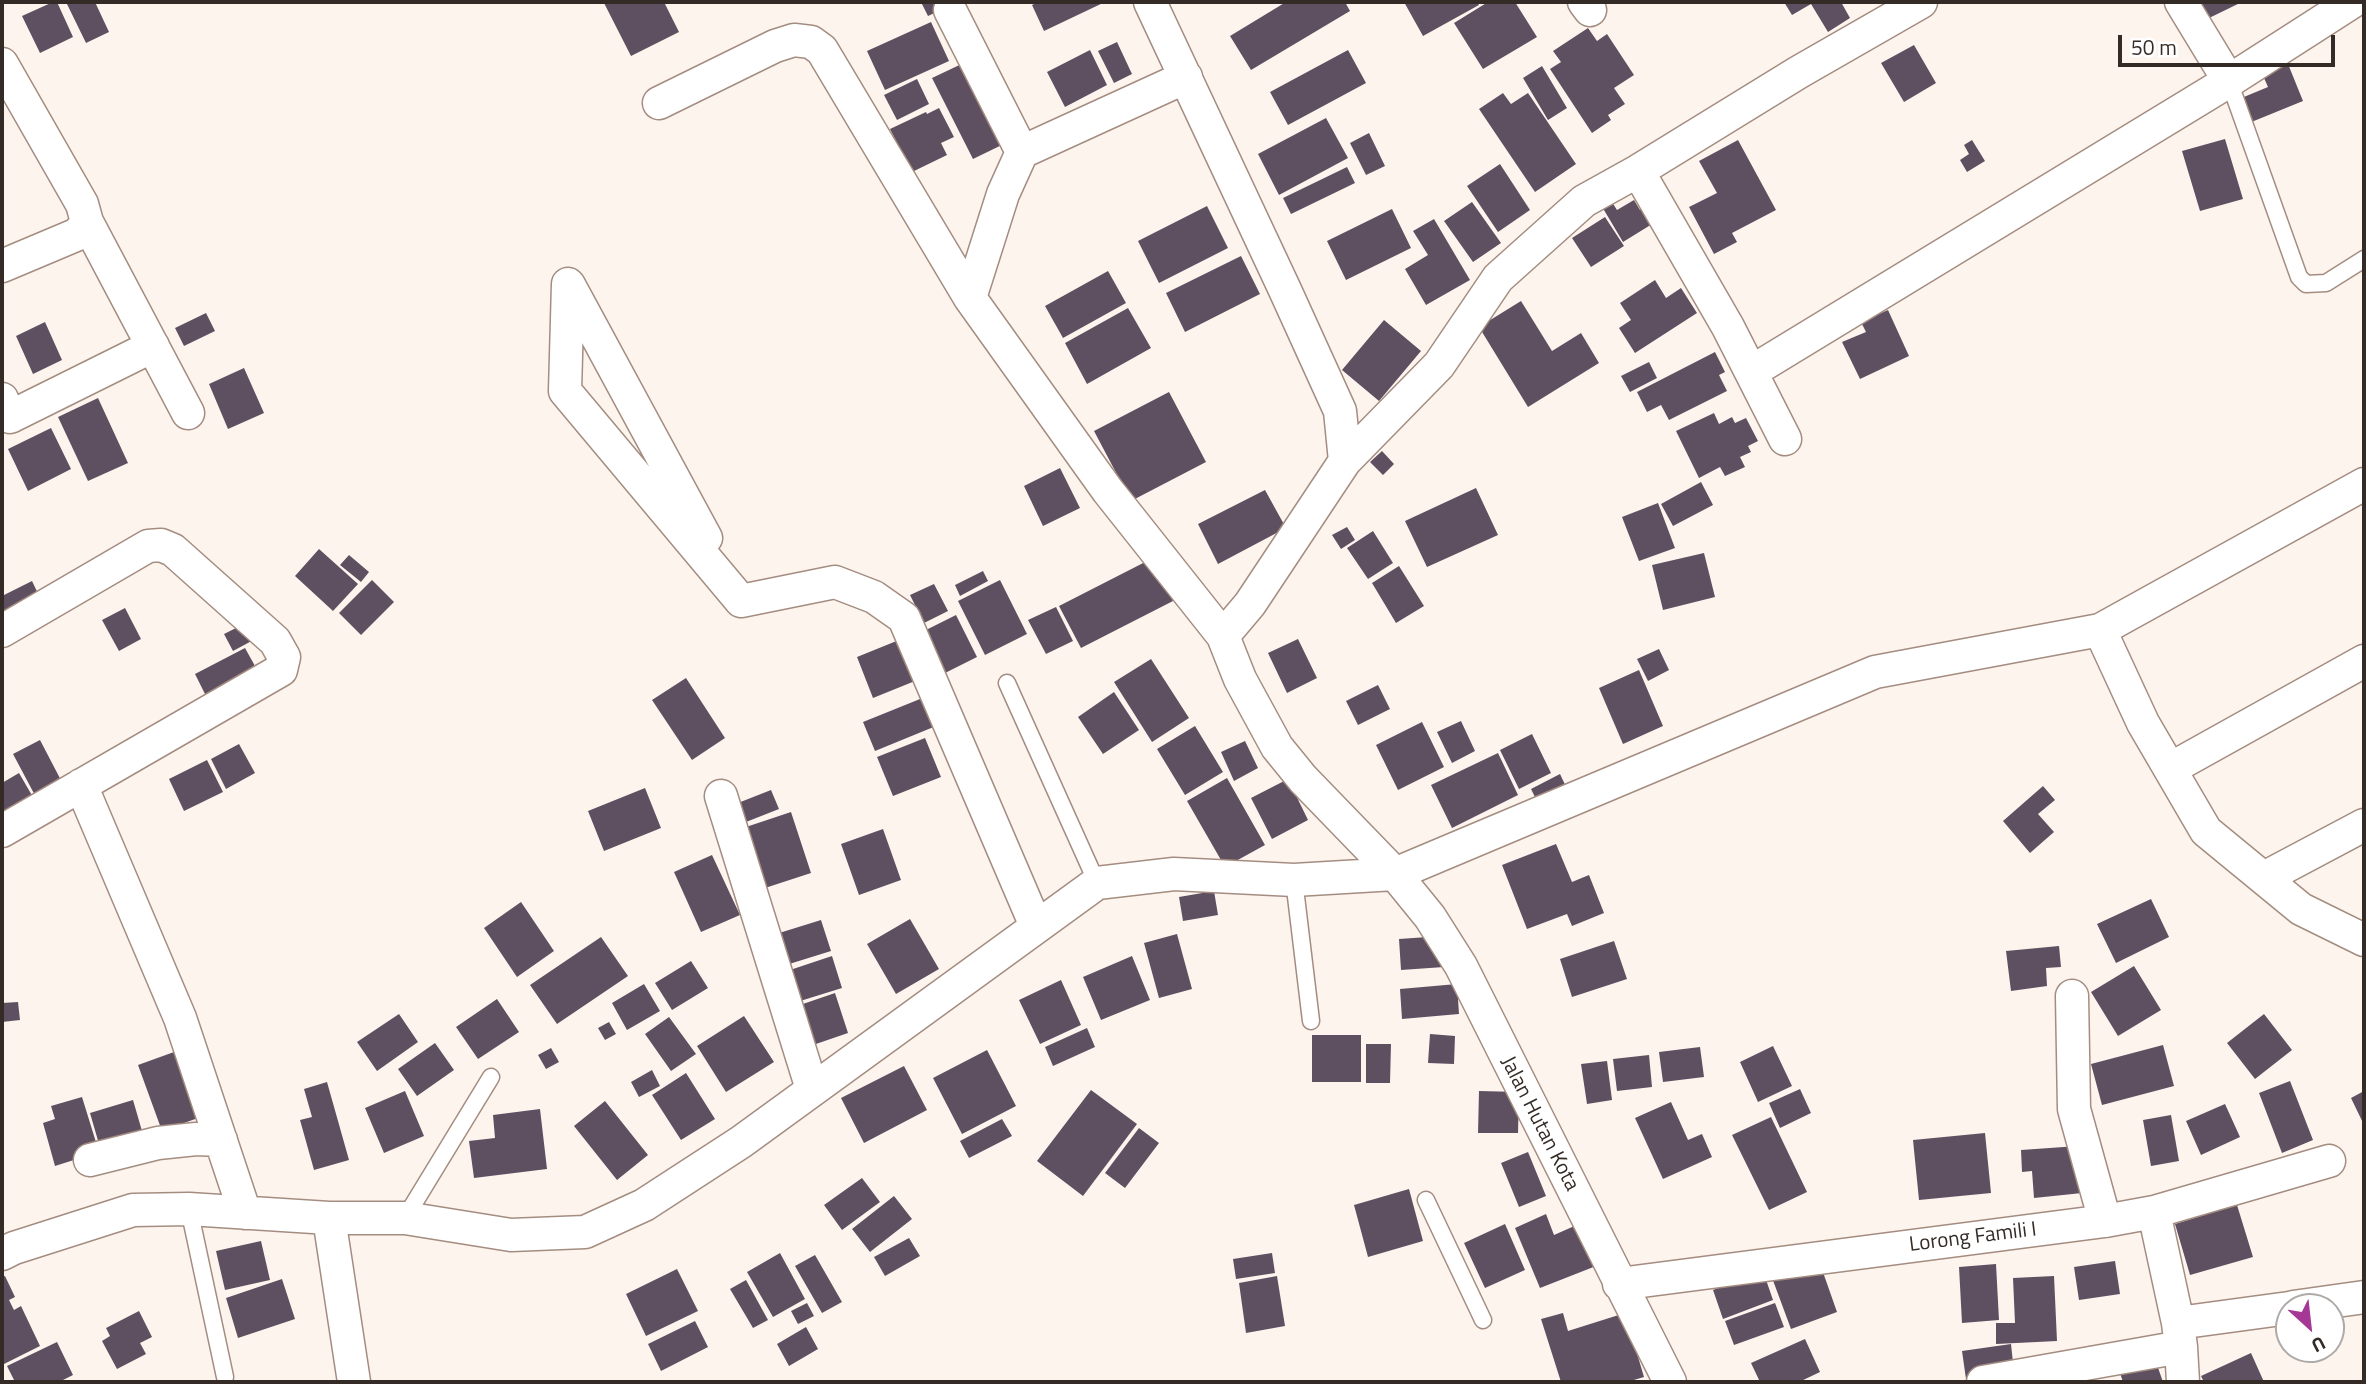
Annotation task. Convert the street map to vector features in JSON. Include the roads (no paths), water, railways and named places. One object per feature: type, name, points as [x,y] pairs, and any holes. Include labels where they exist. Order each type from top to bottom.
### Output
[{"type":"street","points":[[1150,2],[1340,411],[1345,461]]},
{"type":"street","points":[[1223,636],[1250,604],[1345,461],[1439,365],[1498,278],[1584,201],[1638,171],[1798,72],[1921,2]]},
{"type":"street","points":[[2181,2],[2229,81]]},
{"type":"street","points":[[1751,372],[2229,81],[2352,2]]},
{"type":"street","points":[[950,10],[1022,152]]},
{"type":"street","name":"Jalan Hutan Kota","points":[[659,103],[775,46],[794,40],[811,42],[822,50],[970,298],[1108,491],[1223,636],[1240,679],[1277,747],[1303,779],[1395,874],[1430,917],[1461,966],[1670,1382]]},
{"type":"street","points":[[970,298],[1003,194],[1022,152],[1186,77]]},
{"type":"street","points":[[6,82],[82,204],[87,222],[188,414]]},
{"type":"street","points":[[1638,171],[1728,327],[1785,439]]},
{"type":"street","points":[[2,267],[78,234],[87,222]]},
{"type":"street","points":[[568,284],[641,418],[741,601],[565,391],[568,284]]},
{"type":"street","points":[[5,412],[153,346]]},
{"type":"street","points":[[2,1254],[133,1210],[189,1209],[329,1218],[405,1218],[511,1235],[585,1232],[644,1205],[741,1142],[1097,883],[1174,874],[1294,880],[1395,874],[1875,673],[2100,630],[2364,484]]},
{"type":"street","points":[[2,631],[148,546],[162,545],[173,550],[275,641],[284,657],[281,670],[2,831]]},
{"type":"street","points":[[741,601],[835,582],[874,597],[904,618],[1036,926]]},
{"type":"street","points":[[2100,630],[2143,723],[2206,831],[2301,909],[2364,940]]},
{"type":"street","points":[[2170,769],[2364,661]]},
{"type":"street","points":[[81,785],[180,1018],[245,1213]]},
{"type":"street","points":[[721,796],[812,1089]]},
{"type":"street","points":[[2264,878],[2364,825]]},
{"type":"street","points":[[2072,996],[2074,1109],[2105,1221]]},
{"type":"street","points":[[90,1160],[158,1143],[196,1139],[221,1140]]},
{"type":"street","name":"Lorong Famili I","points":[[1619,1284],[2105,1221],[2154,1212],[2329,1161]]},
{"type":"street","points":[[2154,1212],[2180,1335],[2182,1382]]},
{"type":"street","points":[[329,1218],[354,1382]]},
{"type":"street","points":[[2345,1300],[2364,1297]]},
{"type":"street","points":[[1983,1382],[2275,1311]]},
{"type":"lane","points":[[2229,81],[2299,277],[2306,284],[2326,283],[2364,259]]},
{"type":"lane","points":[[1007,683],[1097,883]]},
{"type":"lane","points":[[1294,880],[1311,1021]]},
{"type":"lane","points":[[405,1218],[491,1077]]},
{"type":"lane","points":[[1426,1200],[1483,1320]]},
{"type":"lane","points":[[189,1209],[225,1377]]}]
